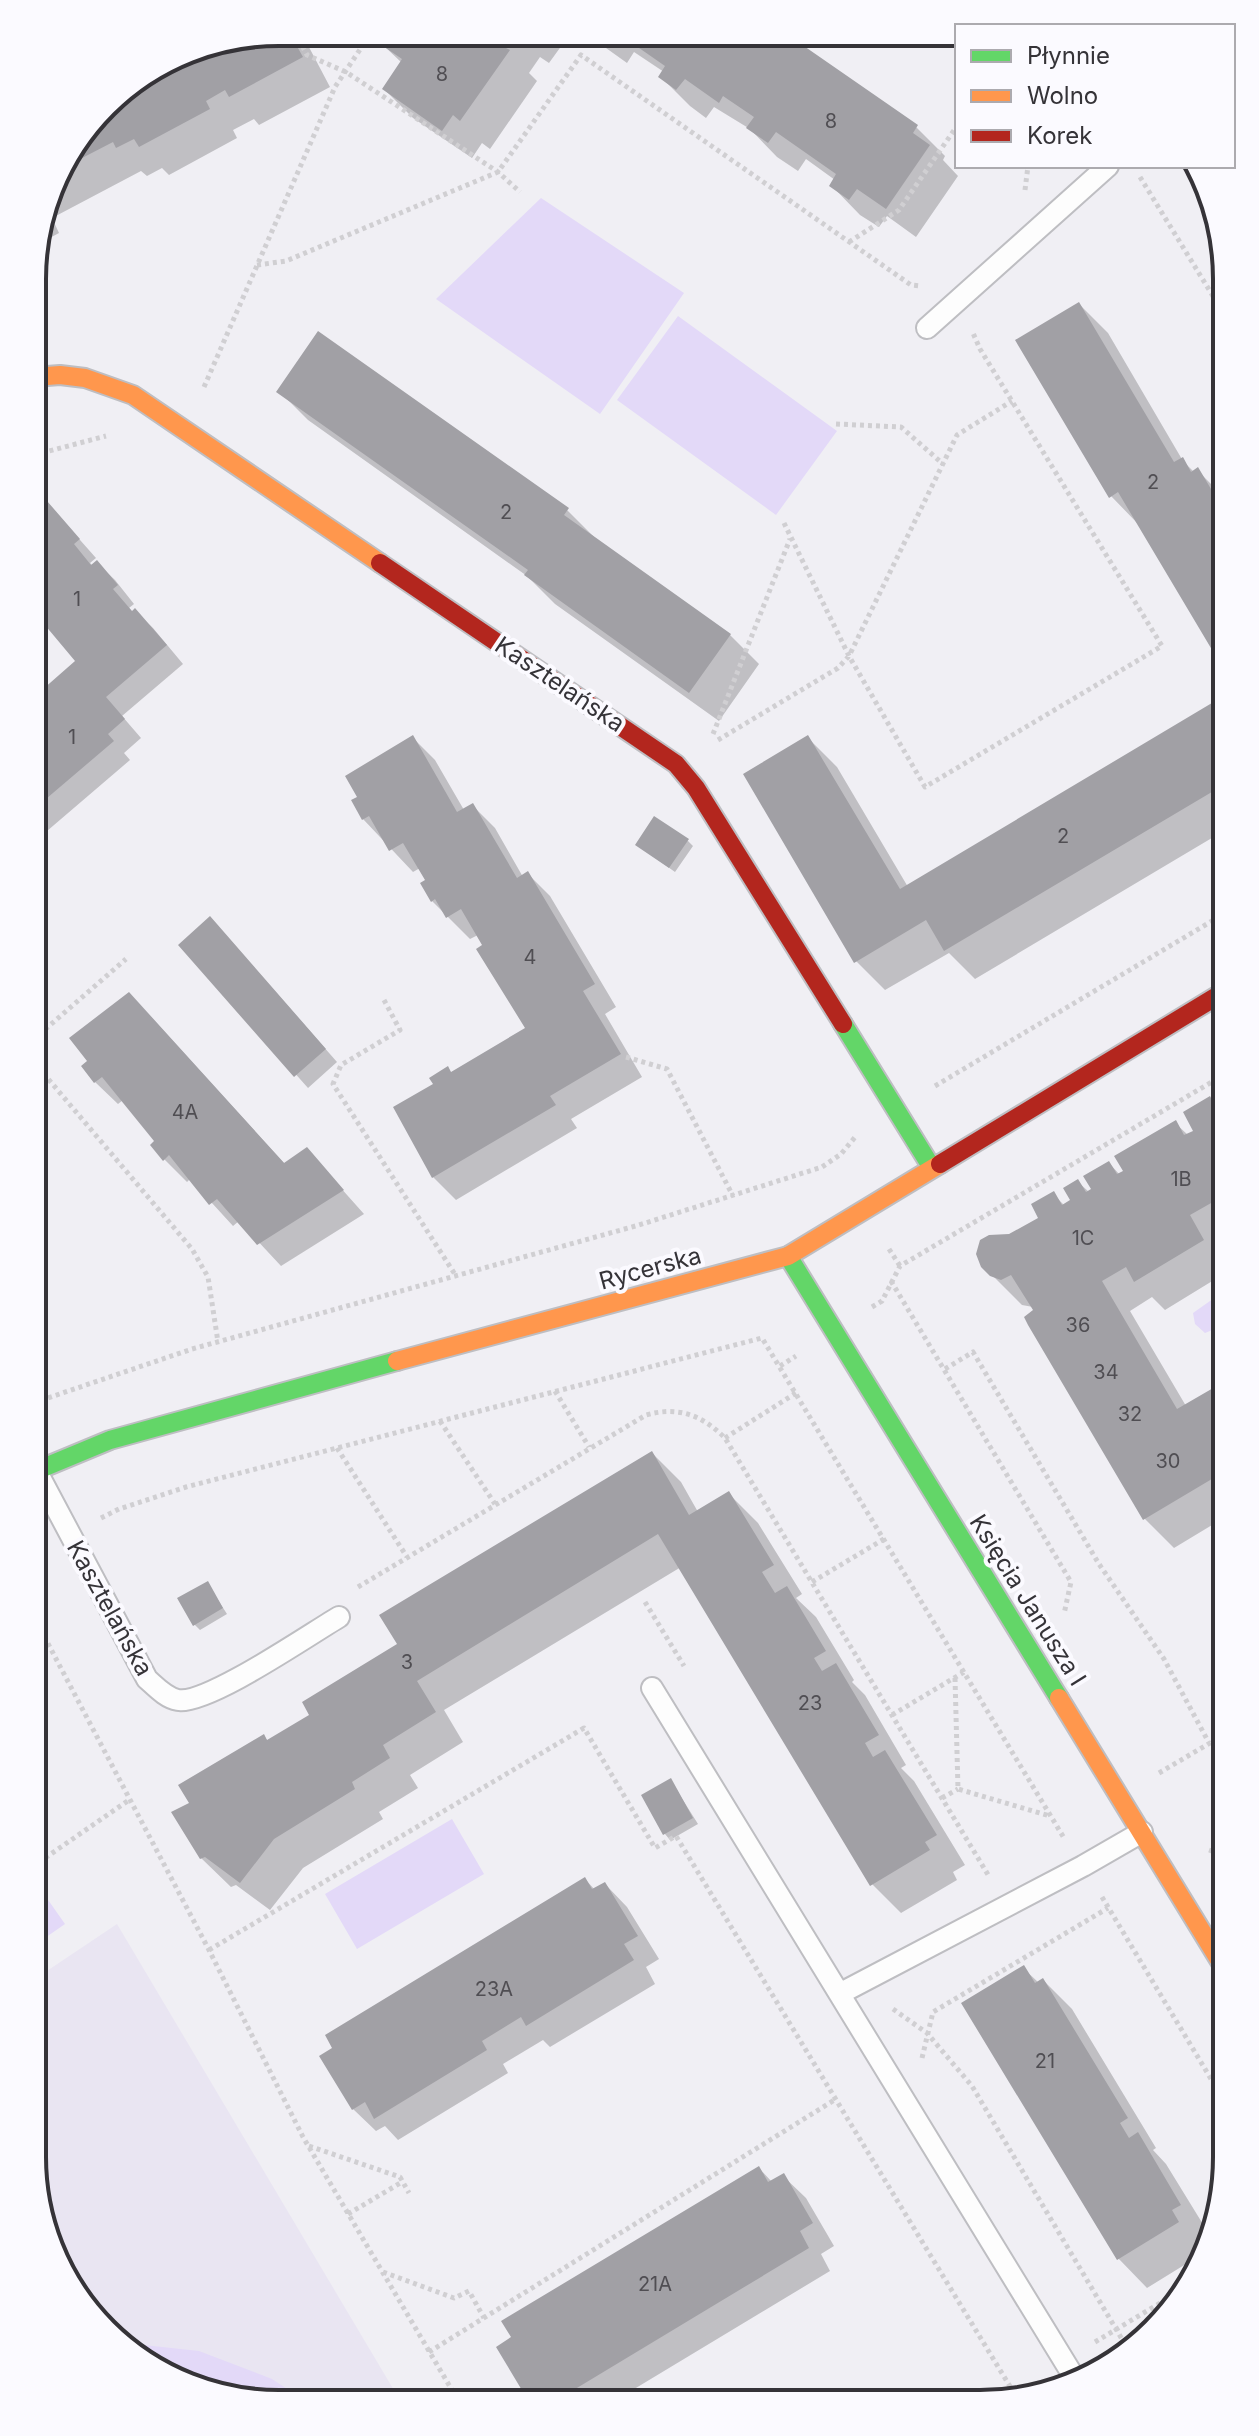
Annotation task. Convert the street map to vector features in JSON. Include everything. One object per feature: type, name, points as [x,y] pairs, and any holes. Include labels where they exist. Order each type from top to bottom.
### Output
[{"type":"street","name":"Kasztelańska","points":[[46,376],[70,375],[96,380],[133,395],[676,764],[696,788],[932,1168]]},
{"type":"street","name":"Rycerska","points":[[46,1466],[110,1440],[202,1413],[788,1256],[1213,998]]},
{"type":"street","name":"Księcia Janusza I","points":[[788,1256],[1213,1949]]},
{"type":"lane","points":[[927,328],[1106,168]]},
{"type":"lane","name":"Kasztelańska","points":[[46,1492],[147,1679],[161,1692],[178,1700],[193,1699],[217,1689],[339,1617]]},
{"type":"lane","points":[[652,1688],[1071,2371]]},
{"type":"lane","points":[[841,1993],[1142,1832]]},
{"type":"path","points":[[302,46],[307,55],[346,72],[498,172],[520,192]]},
{"type":"path","points":[[169,419],[193,413],[335,87],[363,46]]},
{"type":"path","points":[[257,265],[286,261],[498,172],[581,55],[911,285],[931,286]]},
{"type":"path","points":[[849,242],[899,210],[955,129]]},
{"type":"path","points":[[1024,204],[1028,168]]},
{"type":"path","points":[[1136,171],[1213,296]]},
{"type":"path","points":[[784,523],[849,656],[925,787],[1162,646],[973,336],[975,321]]},
{"type":"path","points":[[790,538],[708,747],[838,668],[849,656],[957,435],[1012,401]]},
{"type":"path","points":[[836,424],[901,427],[943,464]]},
{"type":"path","points":[[46,452],[109,435]]},
{"type":"path","points":[[46,1398],[218,1342],[733,1196],[822,1167],[841,1154],[862,1128],[1213,920]]},
{"type":"path","points":[[46,1029],[126,959]]},
{"type":"path","points":[[384,1000],[400,1030],[341,1065],[333,1084],[456,1276]]},
{"type":"path","points":[[626,1057],[667,1069],[733,1196]]},
{"type":"path","points":[[46,1076],[192,1249],[208,1277],[218,1342]]},
{"type":"path","points":[[780,1366],[882,1301],[900,1266],[1213,1081]]},
{"type":"path","points":[[891,1281],[1071,1582],[1061,1628]]},
{"type":"path","points":[[70,1534],[119,1509],[186,1487],[762,1338],[1213,2082]]},
{"type":"path","points":[[945,1369],[973,1352],[1099,1564],[1164,1659],[1209,1743]]},
{"type":"path","points":[[555,1391],[589,1447]]},
{"type":"path","points":[[725,1438],[796,1393]]},
{"type":"path","points":[[339,1617],[347,1594],[629,1423],[663,1410],[682,1411],[709,1422],[725,1438],[1007,1906]]},
{"type":"path","points":[[440,1421],[495,1504]]},
{"type":"path","points":[[337,1448],[407,1557]]},
{"type":"path","points":[[812,1582],[884,1539]]},
{"type":"path","points":[[46,1640],[308,2146],[452,2390]]},
{"type":"path","points":[[892,1715],[964,1672]]},
{"type":"path","points":[[955,1678],[958,1789]]},
{"type":"path","points":[[209,1950],[584,1728],[655,1848],[676,1836],[1011,2388]]},
{"type":"path","points":[[1150,1778],[1213,1741]]},
{"type":"path","points":[[942,1798],[958,1789],[1051,1816]]},
{"type":"path","points":[[46,1857],[129,1800]]},
{"type":"path","points":[[912,2110],[933,2012],[1108,1908]]},
{"type":"path","points":[[429,2352],[836,2099]]},
{"type":"path","points":[[308,2146],[400,2177],[409,2193]]},
{"type":"path","points":[[348,2214],[402,2182]]},
{"type":"path","points":[[382,2272],[454,2298],[469,2291],[484,2318]]},
{"type":"path","points":[[1064,2360],[1163,2301]]},
{"type":"shaded area","points":[[541,198],[684,293],[600,414],[436,299]]},
{"type":"shaded area","points":[[678,316],[837,431],[776,515],[617,400]]},
{"type":"shaded area","points":[[1213,1299],[1213,1330],[1205,1333],[1195,1324],[1193,1313]]},
{"type":"shaded area","points":[[452,1819],[484,1874],[357,1949],[325,1894]]},
{"type":"shaded area","points":[[46,1897],[65,1924],[46,1937]]},
{"type":"shaded area","points":[[117,1924],[394,2390],[279,2390],[219,2382],[163,2359],[137,2342],[104,2310],[70,2260],[58,2232],[48,2187],[46,1972]]},
{"type":"shaded area","points":[[141,2345],[199,2351],[272,2379],[289,2390],[249,2388],[219,2382],[190,2372]]},
{"type":"building","points":[[297,46],[303,57],[229,97],[225,90],[206,101],[210,109],[139,147],[134,139],[116,148],[113,142],[79,159],[94,137],[126,104],[176,70],[204,58],[249,48]]},
{"type":"building","points":[[383,46],[502,46],[510,50],[460,121],[453,115],[442,131],[382,89],[402,59]]},
{"type":"building","points":[[636,46],[804,46],[918,125],[913,133],[930,145],[886,209],[857,189],[849,200],[829,186],[836,174],[776,132],[768,143],[746,128],[754,117],[723,96],[719,103],[685,79],[676,90],[658,77],[665,66]]},
{"type":"building","points":[[1079,302],[1174,462],[1183,457],[1191,472],[1198,467],[1213,492],[1213,651],[1118,492],[1109,498],[1015,340]]},
{"type":"building","points":[[318,331],[569,508],[564,515],[731,634],[689,693],[524,575],[528,570],[276,392]]},
{"type":"building","points":[[46,500],[80,539],[74,544],[91,565],[97,560],[118,585],[113,589],[132,611],[135,608],[167,645],[106,697],[125,719],[108,734],[114,741],[46,799],[46,686],[75,661],[46,626]]},
{"type":"building","points":[[1213,702],[1213,791],[944,951],[926,920],[854,963],[743,774],[808,735],[900,889]]},
{"type":"building","points":[[413,735],[457,812],[473,803],[517,878],[528,871],[595,984],[583,991],[621,1054],[550,1096],[556,1105],[432,1178],[393,1107],[433,1084],[429,1078],[448,1066],[451,1072],[525,1028],[476,949],[482,945],[461,909],[446,918],[435,899],[431,902],[420,883],[425,880],[403,843],[389,851],[369,816],[362,820],[351,800],[357,797],[345,776]]},
{"type":"building","points":[[654,816],[689,839],[669,868],[635,845]]},
{"type":"building","points":[[210,916],[326,1049],[294,1077],[178,945]]},
{"type":"building","points":[[129,992],[284,1163],[307,1147],[344,1190],[257,1245],[217,1199],[209,1205],[169,1155],[163,1161],[150,1145],[154,1141],[102,1077],[94,1083],[81,1066],[87,1061],[69,1038]]},
{"type":"building","points":[[1210,1096],[1213,1102],[1213,1202],[1190,1215],[1204,1240],[1134,1282],[1126,1267],[1102,1281],[1177,1409],[1213,1388],[1213,1478],[1143,1520],[1028,1325],[1024,1317],[1033,1310],[1011,1275],[1001,1280],[990,1276],[981,1267],[976,1254],[980,1240],[989,1235],[1009,1234],[1038,1218],[1031,1204],[1054,1191],[1062,1205],[1070,1200],[1063,1188],[1078,1179],[1086,1192],[1091,1189],[1083,1176],[1109,1161],[1117,1174],[1123,1171],[1114,1156],[1176,1120],[1184,1135],[1193,1131],[1183,1112]]},
{"type":"building","points":[[652,1451],[689,1515],[729,1491],[774,1565],[762,1572],[775,1593],[787,1586],[826,1651],[814,1658],[822,1671],[836,1663],[879,1735],[865,1743],[873,1757],[885,1750],[937,1835],[925,1842],[930,1850],[870,1886],[658,1534],[417,1681],[436,1712],[383,1745],[390,1758],[352,1782],[355,1789],[274,1839],[240,1883],[205,1857],[200,1859],[171,1812],[189,1803],[178,1785],[264,1734],[267,1740],[309,1715],[302,1702],[397,1644],[379,1615]]},
{"type":"building","points":[[208,1581],[223,1608],[193,1626],[177,1598]]},
{"type":"building","points":[[671,1778],[693,1818],[663,1835],[641,1795]]},
{"type":"building","points":[[585,1877],[592,1889],[605,1882],[638,1936],[624,1944],[634,1960],[526,2026],[521,2017],[482,2041],[487,2050],[374,2119],[365,2102],[352,2110],[319,2056],[332,2048],[325,2035]]},
{"type":"building","points":[[1024,1965],[1035,1983],[1043,1978],[1128,2118],[1120,2123],[1129,2138],[1138,2132],[1181,2205],[1172,2210],[1179,2222],[1117,2260],[961,2003]]},
{"type":"building","points":[[759,2166],[768,2182],[784,2173],[813,2223],[800,2231],[809,2248],[574,2390],[522,2390],[496,2347],[511,2337],[501,2321]]},
{"type":"traffic: fast","points":[[843,1024],[932,1168]]},
{"type":"traffic: fast","points":[[788,1256],[1059,1698]]},
{"type":"traffic: fast","points":[[46,1467],[110,1440],[397,1361]]},
{"type":"traffic: slow","points":[[46,376],[85,378],[133,395],[380,563]]},
{"type":"traffic: slow","points":[[397,1361],[788,1256],[940,1164]]},
{"type":"traffic: slow","points":[[1059,1698],[1213,1950]]},
{"type":"traffic: jam","points":[[380,563],[676,764],[696,788],[843,1024]]},
{"type":"traffic: jam","points":[[940,1164],[1213,998]]}]
